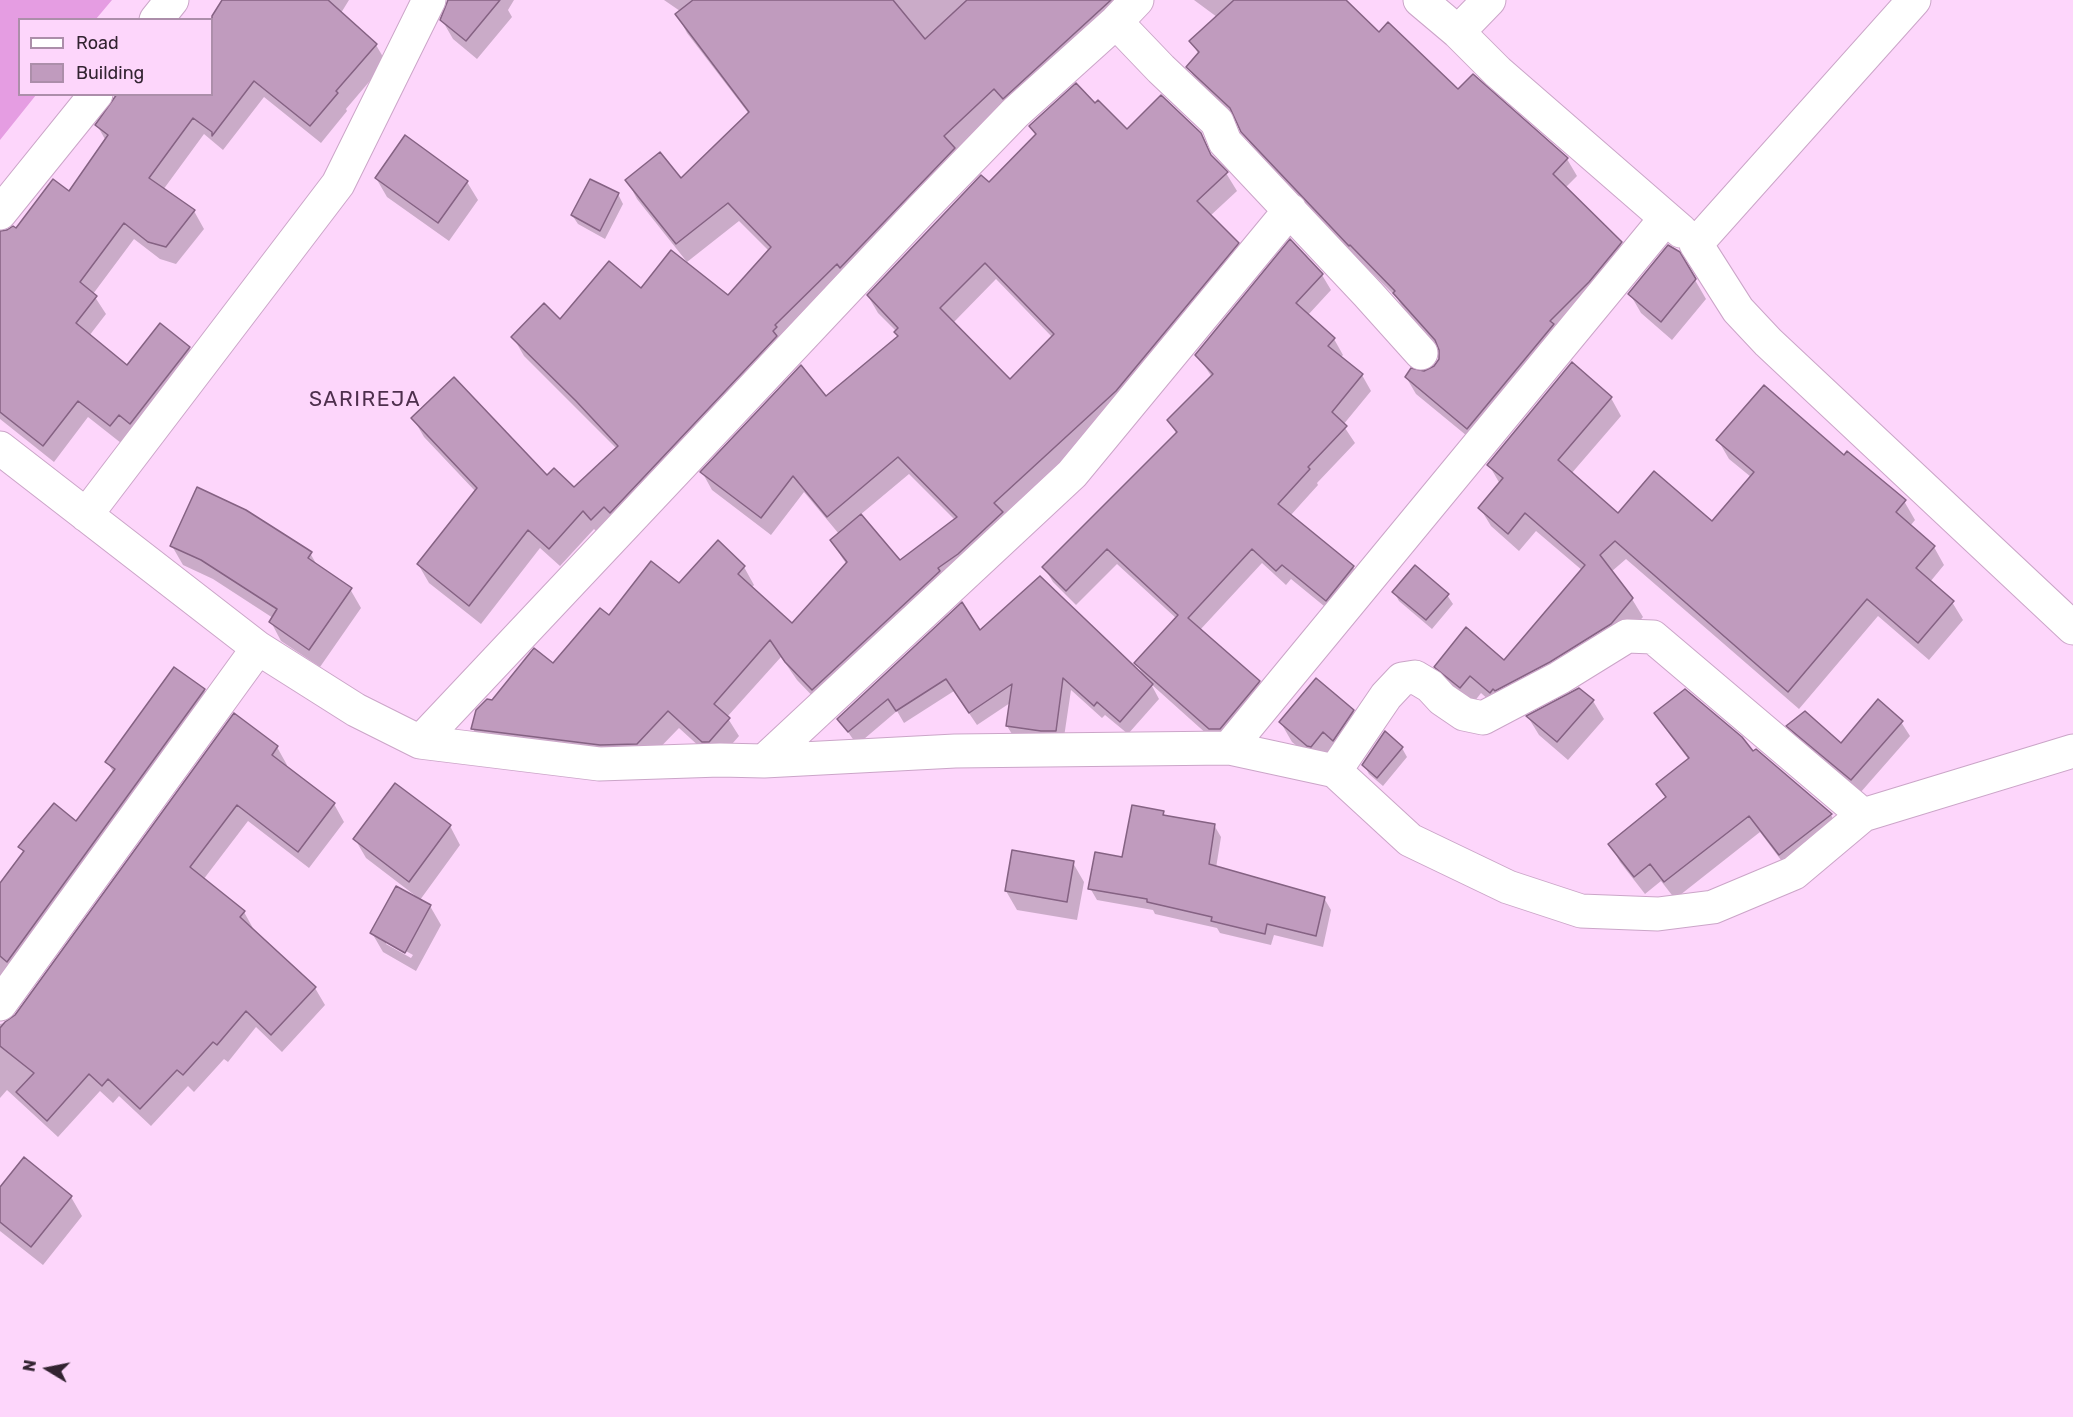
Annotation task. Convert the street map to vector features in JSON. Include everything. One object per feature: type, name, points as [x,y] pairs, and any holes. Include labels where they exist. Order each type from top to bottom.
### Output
[{"type":"street","points":[[158,18],[172,0]]},
{"type":"street","points":[[86,515],[338,184],[429,0]]},
{"type":"street","points":[[1419,0],[1458,32],[1498,72],[1696,244],[1738,310],[1768,342],[2073,628]]},
{"type":"street","points":[[1458,32],[1489,0]]},
{"type":"street","points":[[1696,244],[1914,0]]},
{"type":"street","points":[[420,742],[998,130],[1126,11],[1161,69],[1217,122],[1225,142],[1420,353]]},
{"type":"street","points":[[0,213],[94,96]]},
{"type":"street","points":[[764,761],[1072,474],[1290,210]]},
{"type":"street","points":[[1229,748],[1666,218]]},
{"type":"street","points":[[0,448],[258,648],[356,710],[420,742],[598,764],[764,761],[955,751],[1229,748],[1335,771],[1410,840],[1508,886],[1581,911],[1658,914],[1713,908],[1794,873],[1863,815],[2073,751]]},
{"type":"street","points":[[1335,771],[1386,696],[1402,679],[1414,677],[1430,686],[1442,699],[1464,714],[1483,718],[1559,678],[1627,636],[1653,637],[1863,815]]},
{"type":"street","points":[[0,1004],[258,648]]},
{"type":"shaded area","points":[[0,0],[112,0],[97,18],[18,18],[18,96],[35,96],[0,140]]},
{"type":"building","points":[[222,0],[328,0],[377,44],[336,91],[338,93],[310,126],[254,81],[212,136],[212,132],[193,118],[149,178],[195,210],[166,247],[148,242],[124,223],[80,282],[97,296],[76,323],[127,365],[160,323],[190,347],[130,424],[119,415],[110,426],[78,401],[43,446],[0,412],[0,231],[13,226],[16,228],[53,179],[69,191],[108,135],[95,125],[116,96],[213,96],[212,16]]},
{"type":"building","points":[[448,0],[500,0],[466,41],[440,20]]},
{"type":"building","points":[[693,0],[893,0],[925,39],[967,0],[1111,0],[1003,99],[994,89],[944,136],[955,148],[840,268],[837,264],[775,325],[777,327],[773,331],[777,336],[610,513],[604,507],[591,520],[583,511],[549,549],[528,530],[469,606],[417,564],[477,488],[411,418],[454,377],[547,475],[554,468],[574,487],[618,446],[511,337],[544,303],[560,319],[609,261],[641,288],[671,250],[728,295],[771,247],[728,203],[676,244],[625,180],[660,152],[681,178],[749,112],[675,14]]},
{"type":"building","points":[[1234,0],[1346,0],[1379,32],[1388,22],[1458,89],[1473,74],[1568,158],[1553,174],[1622,242],[1589,282],[1550,321],[1554,324],[1467,429],[1405,377],[1411,368],[1424,371],[1434,366],[1439,359],[1439,350],[1435,340],[1393,293],[1395,291],[1241,132],[1230,108],[1186,67],[1199,52],[1189,41]]},
{"type":"building","points":[[1076,83],[1095,103],[1098,100],[1127,129],[1161,95],[1201,133],[1211,155],[1228,172],[1197,201],[1239,243],[1116,391],[994,503],[1003,512],[958,554],[938,568],[940,571],[812,690],[785,662],[770,640],[714,704],[730,718],[709,742],[702,742],[668,711],[637,744],[600,745],[471,729],[476,710],[487,699],[492,700],[534,648],[553,663],[600,608],[609,615],[651,561],[679,583],[718,540],[745,566],[738,574],[792,623],[847,562],[830,540],[861,514],[900,560],[957,517],[898,457],[827,517],[793,476],[761,518],[700,472],[801,365],[826,396],[898,336],[894,332],[898,328],[867,295],[981,175],[989,182],[1036,134],[1029,126]],"holes":[[[985,263],[1054,334],[1010,379],[940,308]]]},
{"type":"building","points":[[405,135],[468,181],[438,223],[375,178]]},
{"type":"building","points":[[590,179],[619,193],[600,231],[571,215]]},
{"type":"building","points":[[1290,239],[1323,274],[1296,303],[1335,338],[1328,346],[1363,374],[1332,412],[1347,426],[1308,467],[1310,469],[1278,504],[1354,566],[1326,601],[1282,565],[1276,571],[1252,549],[1188,618],[1260,681],[1220,729],[1209,729],[1134,663],[1178,615],[1107,549],[1066,591],[1042,567],[1177,432],[1167,420],[1213,374],[1195,355]]},
{"type":"building","points":[[1668,245],[1680,252],[1696,279],[1661,322],[1628,294]]},
{"type":"building","points":[[1572,362],[1612,397],[1558,460],[1618,513],[1654,471],[1712,521],[1754,472],[1716,440],[1764,385],[1844,455],[1847,451],[1906,500],[1896,512],[1935,546],[1916,568],[1954,601],[1918,643],[1867,599],[1788,692],[1615,541],[1600,555],[1633,598],[1611,624],[1550,662],[1495,691],[1493,689],[1490,693],[1470,676],[1460,688],[1434,667],[1466,627],[1504,660],[1585,565],[1525,513],[1508,534],[1478,508],[1503,478],[1487,465]]},
{"type":"building","points":[[197,487],[246,510],[312,552],[308,558],[352,588],[309,650],[269,622],[277,609],[201,560],[170,546]]},
{"type":"building","points":[[1415,565],[1449,594],[1426,620],[1392,592]]},
{"type":"building","points":[[1040,576],[1153,684],[1120,722],[1097,702],[1094,706],[1063,678],[1056,731],[1006,726],[1012,684],[969,713],[946,679],[896,711],[888,699],[848,732],[837,719],[962,602],[980,630]]},
{"type":"building","points":[[174,667],[205,689],[7,962],[0,956],[0,883],[24,851],[18,847],[54,803],[76,821],[115,769],[105,762]]},
{"type":"building","points":[[1316,678],[1354,710],[1333,741],[1323,732],[1311,747],[1279,722]]},
{"type":"building","points":[[1579,688],[1594,700],[1557,742],[1526,716]]},
{"type":"building","points":[[1685,689],[1742,737],[1753,751],[1756,749],[1832,814],[1779,855],[1749,816],[1664,882],[1650,864],[1634,877],[1608,844],[1666,797],[1656,784],[1689,758],[1654,713]]},
{"type":"building","points":[[1878,699],[1903,721],[1851,780],[1786,726],[1805,711],[1841,743]]},
{"type":"building","points":[[234,713],[278,746],[272,755],[335,803],[298,852],[237,805],[190,867],[245,911],[240,917],[316,987],[271,1035],[246,1011],[217,1045],[213,1042],[183,1075],[177,1070],[140,1109],[108,1079],[102,1086],[89,1074],[47,1121],[16,1092],[34,1073],[0,1046],[0,1028],[15,1015]]},
{"type":"building","points":[[1385,731],[1403,747],[1377,778],[1362,765]]},
{"type":"building","points":[[395,783],[451,825],[409,882],[353,839]]},
{"type":"building","points":[[1132,805],[1164,811],[1163,815],[1215,824],[1209,864],[1325,897],[1316,936],[1267,924],[1265,934],[1211,921],[1212,917],[1147,902],[1147,899],[1088,889],[1095,852],[1122,857]]},
{"type":"building","points":[[1012,850],[1074,861],[1067,902],[1005,891]]},
{"type":"building","points":[[396,886],[431,905],[405,953],[370,933]]},
{"type":"building","points":[[24,1157],[72,1196],[31,1247],[0,1222],[0,1187]]},
{"type":"district","name":"SARIREJA","points":[[365,400]]}]
